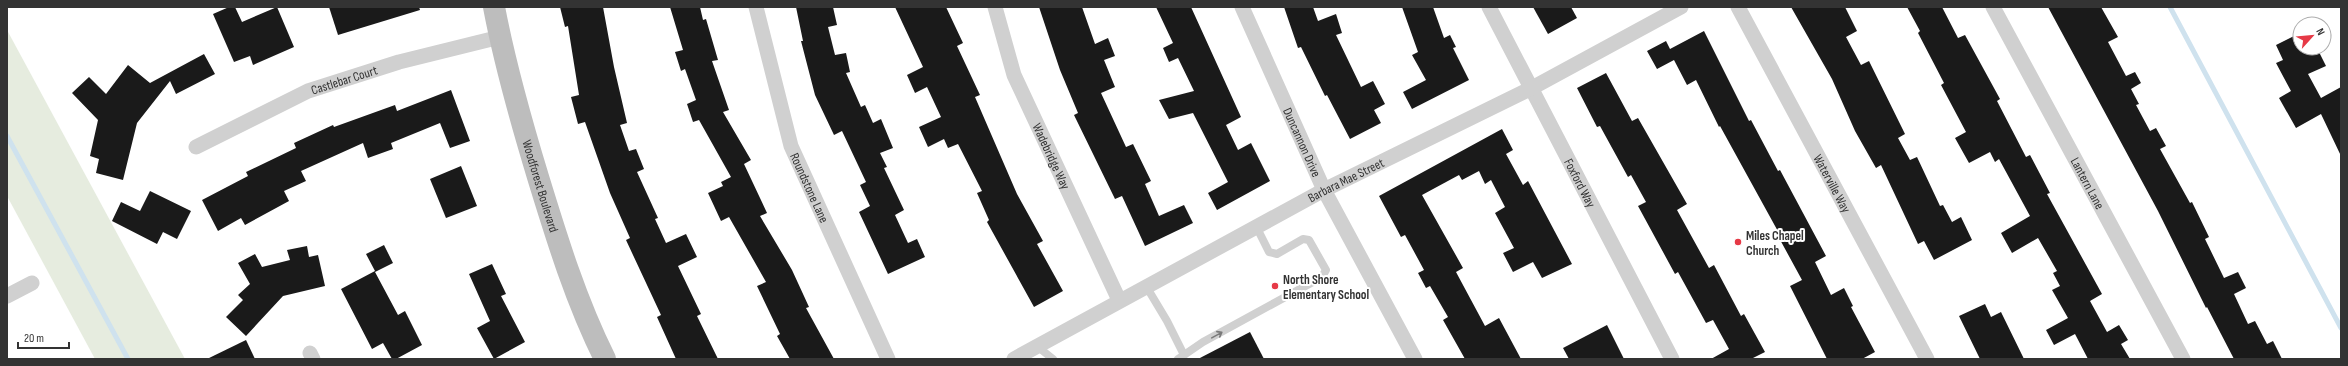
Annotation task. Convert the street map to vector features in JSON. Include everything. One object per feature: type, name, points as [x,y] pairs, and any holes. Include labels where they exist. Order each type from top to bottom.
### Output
[{"type":"main road","name":"Woodforest Boulevard","points":[[494,7],[500,37],[526,137],[554,230],[588,324],[605,359]]},
{"type":"street","name":"Roundstone Lane","points":[[756,7],[791,146],[888,359]]},
{"type":"street","name":"Wadebridge Way","points":[[995,7],[1014,75],[1119,300]]},
{"type":"street","name":"Duncannon Drive","points":[[1242,7],[1324,190],[1415,359]]},
{"type":"street","name":"Foxford Way","points":[[1489,7],[1530,89],[1672,359]]},
{"type":"street","name":"Barbara Mae Street","points":[[1014,359],[1038,347],[1119,300],[1324,190],[1530,89],[1681,7]]},
{"type":"street","name":"Waterville Way","points":[[1738,7],[1926,359]]},
{"type":"street","name":"Lantern Lane","points":[[1993,7],[2183,359]]},
{"type":"street","name":"Castlebar Court","points":[[196,147],[308,91],[399,62],[500,37]]},
{"type":"street","points":[[7,296],[32,283]]},
{"type":"lane","points":[[1146,286],[1167,321],[1181,357],[1203,342],[1322,277],[1326,270],[1309,240],[1303,239],[1277,254],[1269,252],[1256,226]]},
{"type":"lane","points":[[1038,347],[1053,359]]},
{"type":"shaded area","points":[[7,30],[185,359],[95,359],[7,196]]},
{"type":"building","points":[[229,7],[235,7],[242,22],[277,7],[294,47],[253,65],[250,56],[234,62],[213,14]]},
{"type":"building","points":[[329,7],[419,7],[420,10],[338,35]]},
{"type":"building","points":[[560,7],[603,7],[614,67],[627,123],[620,125],[629,151],[636,149],[644,169],[637,172],[658,218],[655,219],[666,243],[686,234],[697,257],[678,266],[701,314],[697,316],[718,359],[676,359],[657,317],[661,315],[626,240],[630,238],[610,193],[585,122],[578,124],[571,97],[579,95],[568,26],[565,27]]},
{"type":"building","points":[[670,7],[700,7],[703,20],[706,19],[718,60],[712,61],[729,110],[723,112],[751,160],[744,164],[767,213],[760,216],[792,270],[809,307],[806,308],[834,359],[790,359],[777,336],[780,334],[757,286],[766,282],[729,217],[721,221],[708,193],[723,186],[721,182],[731,177],[699,120],[693,122],[687,104],[696,100],[685,69],[681,71],[675,52],[683,50]]},
{"type":"building","points":[[796,7],[833,7],[837,25],[828,27],[835,55],[846,53],[850,72],[846,73],[861,107],[865,105],[873,123],[881,119],[893,148],[880,153],[887,167],[884,168],[904,210],[895,215],[908,243],[917,239],[925,257],[888,274],[859,212],[870,206],[860,185],[866,182],[842,131],[834,135],[815,95],[801,41],[803,41]]},
{"type":"building","points":[[895,7],[946,7],[963,43],[957,46],[980,95],[975,97],[1017,194],[1043,241],[1037,244],[1063,291],[1034,307],[987,222],[989,220],[977,193],[982,191],[958,144],[948,148],[944,139],[928,147],[919,127],[941,117],[927,87],[915,93],[907,75],[923,67]]},
{"type":"building","points":[[1039,7],[1082,7],[1095,44],[1108,38],[1115,56],[1104,60],[1115,87],[1101,93],[1126,147],[1133,144],[1151,181],[1145,184],[1159,216],[1184,205],[1193,223],[1145,246],[1122,196],[1115,199],[1074,115],[1078,113],[1060,70]]},
{"type":"building","points":[[1156,7],[1191,7],[1241,117],[1226,125],[1238,150],[1251,143],[1270,181],[1217,210],[1208,193],[1228,182],[1193,113],[1169,119],[1159,100],[1194,91],[1178,58],[1169,62],[1163,48],[1173,43]]},
{"type":"building","points":[[1284,7],[1313,7],[1318,21],[1336,14],[1342,33],[1336,35],[1361,87],[1373,81],[1385,104],[1374,110],[1381,123],[1350,139],[1327,95],[1325,96],[1301,47],[1298,48]]},
{"type":"building","points":[[1402,7],[1433,7],[1444,38],[1450,35],[1456,47],[1453,48],[1469,80],[1412,109],[1403,92],[1426,80],[1412,55],[1418,52]]},
{"type":"building","points":[[1533,7],[1571,7],[1577,18],[1548,34]]},
{"type":"building","points":[[1791,7],[1845,7],[1857,31],[1846,37],[1861,65],[1869,61],[1905,134],[1898,138],[1910,160],[1917,157],[1940,206],[1943,205],[1952,222],[1961,217],[1972,240],[1934,260],[1924,241],[1918,244],[1881,165],[1876,168],[1855,131],[1832,79]]},
{"type":"building","points":[[1907,7],[1942,7],[1958,38],[1965,35],[2000,99],[1997,101],[2026,157],[2030,155],[2050,193],[2047,194],[2102,294],[2090,301],[2107,332],[2119,325],[2128,340],[2121,344],[2130,359],[2088,359],[2075,334],[2054,345],[2046,330],[2068,318],[2052,290],[2060,286],[2053,273],[2057,271],[2038,238],[2012,253],[2001,233],[2030,216],[1999,159],[1995,162],[1990,152],[1969,163],[1955,138],[1966,132],[1941,85],[1944,83],[1918,33],[1920,31]]},
{"type":"building","points":[[2048,7],[2101,7],[2118,37],[2108,42],[2126,76],[2135,72],[2141,83],[2131,89],[2139,104],[2136,105],[2150,131],[2156,128],[2166,146],[2160,149],[2190,203],[2192,202],[2209,237],[2205,239],[2224,278],[2238,272],[2246,288],[2234,294],[2248,324],[2255,321],[2267,344],[2273,341],[2282,359],[2234,359],[2207,307],[2206,308],[2158,211]]},
{"type":"building","points":[[1704,31],[1749,121],[1751,120],[1778,171],[1780,170],[1826,256],[1815,262],[1831,295],[1844,288],[1853,306],[1851,307],[1875,352],[1862,359],[1827,359],[1790,286],[1802,280],[1778,236],[1780,235],[1720,126],[1719,127],[1696,80],[1687,85],[1674,60],[1657,69],[1647,51],[1666,41],[1670,49]]},
{"type":"building","points":[[2292,37],[2292,56],[2321,56],[2326,66],[2308,74],[2321,98],[2341,87],[2341,156],[2321,114],[2296,128],[2279,98],[2291,91],[2276,63],[2283,60],[2276,45]]},
{"type":"building","points":[[204,54],[215,74],[176,94],[170,81],[137,123],[123,180],[96,173],[99,159],[90,156],[98,120],[72,93],[89,77],[106,94],[128,65],[150,83]]},
{"type":"building","points":[[1606,73],[1632,121],[1638,118],[1687,204],[1677,210],[1709,268],[1714,265],[1741,316],[1744,314],[1765,352],[1751,359],[1711,359],[1729,349],[1713,320],[1706,323],[1678,272],[1675,274],[1638,206],[1646,202],[1631,175],[1628,177],[1600,126],[1597,127],[1577,88]]},
{"type":"building","points":[[451,90],[470,141],[450,148],[440,123],[391,143],[393,149],[368,158],[363,143],[301,171],[306,181],[284,191],[289,201],[245,225],[241,218],[218,231],[202,200],[248,176],[246,172],[296,148],[294,143],[333,125],[334,127],[395,105],[397,111]]},
{"type":"building","points":[[1502,129],[1513,150],[1506,154],[1523,185],[1528,181],[1572,264],[1542,278],[1533,262],[1513,272],[1503,253],[1514,248],[1495,213],[1505,207],[1491,180],[1485,184],[1479,171],[1462,180],[1459,175],[1422,195],[1463,268],[1456,272],[1485,326],[1499,318],[1521,359],[1465,359],[1443,320],[1448,317],[1430,286],[1426,288],[1418,273],[1424,270],[1405,235],[1401,237],[1379,196]]},
{"type":"building","points":[[461,166],[477,206],[446,218],[430,179]]},
{"type":"building","points":[[150,191],[191,211],[177,239],[163,232],[157,244],[112,221],[121,202],[140,211]]},
{"type":"building","points":[[384,245],[393,263],[375,272],[398,315],[405,311],[422,345],[396,359],[392,359],[383,343],[372,349],[341,289],[375,271],[366,254]]},
{"type":"building","points":[[307,246],[309,257],[318,255],[325,286],[283,296],[246,336],[226,317],[243,300],[238,295],[250,284],[238,263],[255,254],[262,267],[290,260],[287,250]]},
{"type":"building","points":[[492,264],[506,294],[501,296],[525,342],[494,359],[477,328],[490,321],[469,274]]},
{"type":"building","points":[[1985,304],[1991,317],[2001,312],[2024,359],[1980,359],[1959,316]]},
{"type":"building","points":[[1607,325],[1624,359],[1569,359],[1563,348]]},
{"type":"building","points":[[1250,332],[1264,359],[1198,359]]},
{"type":"building","points":[[246,340],[255,359],[207,359]]},
{"type":"waterway","points":[[2170,7],[2341,328]]},
{"type":"waterway","points":[[7,136],[128,359]]},
{"type":"place","name":"Miles Chapel Church","points":[[1738,242]]},
{"type":"place","name":"North Shore Elementary School","points":[[1275,286]]}]
